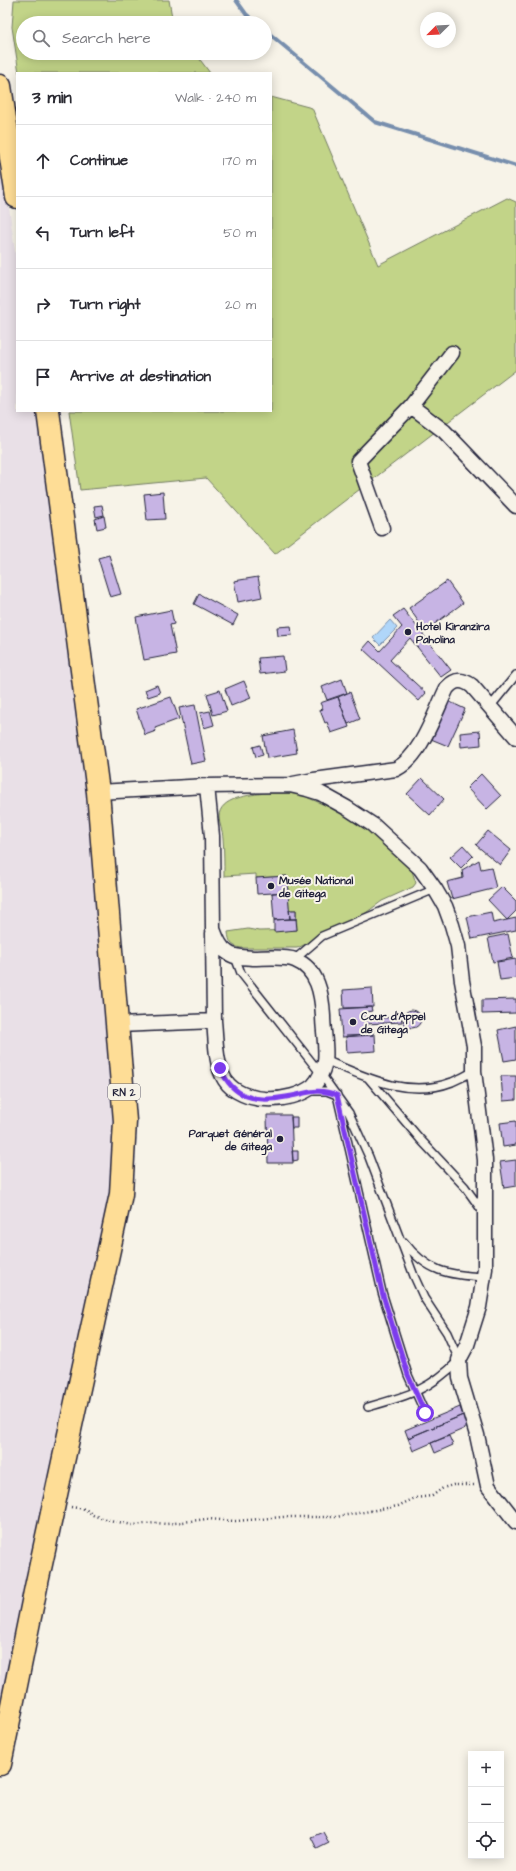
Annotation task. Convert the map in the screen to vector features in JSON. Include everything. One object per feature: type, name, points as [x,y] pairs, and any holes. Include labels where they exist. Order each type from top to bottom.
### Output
[{"type":"main road","points":[[0,86],[16,190]]},
{"type":"main road","name":"RN 2","points":[[0,1764],[36,1588],[121,1194],[126,1121],[98,792],[48,412]]},
{"type":"street","points":[[382,528],[358,461],[411,406],[452,353]]},
{"type":"street","points":[[411,406],[444,431],[516,506]]},
{"type":"street","points":[[98,792],[207,786],[290,785],[314,780],[396,769],[404,765],[419,746],[447,688],[458,680],[466,681],[516,737]]},
{"type":"street","points":[[290,785],[320,793],[373,825],[420,868],[435,889],[452,925],[458,946],[462,982],[474,1046],[474,1071],[485,1160],[484,1277],[479,1307],[467,1345],[459,1360],[460,1378],[477,1435],[488,1486],[516,1522]]},
{"type":"street","points":[[207,786],[212,836],[213,929],[214,1021],[220,1068],[225,1080],[234,1090],[246,1097],[258,1099],[286,1097],[302,1092],[313,1085],[323,1067],[322,997],[312,974],[303,965],[294,960],[235,957],[226,952],[222,947],[213,929]]},
{"type":"street","points":[[119,1025],[214,1021]]},
{"type":"lane","points":[[490,707],[516,675]]},
{"type":"lane","points":[[294,960],[322,936],[435,889]]},
{"type":"lane","points":[[235,957],[241,973],[323,1067],[337,1095],[358,1129],[414,1276],[424,1298],[447,1333],[459,1360],[443,1376],[415,1392],[368,1407]]},
{"type":"lane","points":[[323,1067],[399,1087],[417,1088],[451,1082],[474,1071]]},
{"type":"lane","points":[[369,1079],[420,1139],[465,1187],[485,1215]]},
{"type":"lane","points":[[302,1092],[317,1090],[337,1095]]},
{"type":"lane","points":[[337,1095],[382,1292],[415,1392],[425,1413]]},
{"type":"lane","points":[[398,1234],[418,1259],[432,1269],[461,1276],[484,1277]]},
{"type":"path","points":[[54,1506],[76,1507],[101,1518],[132,1525],[156,1522],[167,1524],[207,1518],[236,1521],[283,1517],[336,1517],[398,1506],[415,1498],[432,1496],[443,1488],[453,1485],[488,1486]]},
{"type":"shaded area","points":[[0,141],[16,259],[16,412],[38,412],[69,631],[121,1087],[122,1140],[0,1753]]},
{"type":"green space","points":[[14,0],[169,0],[172,16],[16,16],[16,53],[12,27]]},
{"type":"green space","points":[[17,60],[200,60],[209,72],[19,72]]},
{"type":"green space","points":[[272,97],[312,108],[378,265],[507,198],[516,202],[516,370],[275,554],[206,478],[80,490],[69,412],[272,412]]},
{"type":"green space","points":[[265,793],[297,793],[355,818],[411,868],[416,883],[413,887],[382,901],[363,915],[322,933],[297,948],[241,948],[233,945],[230,941],[228,932],[248,929],[259,931],[297,930],[296,910],[289,910],[287,876],[256,878],[256,874],[224,876],[223,835],[219,817],[220,810],[224,805],[237,798]]},
{"type":"water","points":[[390,620],[397,628],[380,645],[373,638]]},
{"type":"building","points":[[163,492],[165,519],[147,520],[144,494]]},
{"type":"building","points":[[102,505],[104,515],[96,517],[94,506]]},
{"type":"building","points":[[104,516],[106,527],[97,529],[95,519]]},
{"type":"building","points":[[109,555],[121,594],[110,597],[98,558]]},
{"type":"building","points":[[258,577],[262,597],[238,602],[234,581]]},
{"type":"building","points":[[447,581],[463,603],[425,631],[409,608]]},
{"type":"building","points":[[199,594],[238,615],[233,625],[194,604]]},
{"type":"building","points":[[403,609],[451,670],[441,677],[410,638],[390,660],[426,693],[419,701],[363,649],[370,641],[380,651],[402,627],[393,616]]},
{"type":"building","points":[[171,610],[174,624],[170,625],[176,654],[144,660],[136,617]]},
{"type":"building","points":[[291,626],[292,635],[278,636],[277,627]]},
{"type":"building","points":[[283,656],[285,671],[260,674],[258,658]]},
{"type":"building","points":[[342,679],[347,693],[327,700],[322,687]]},
{"type":"building","points":[[244,681],[251,698],[231,706],[225,689]]},
{"type":"building","points":[[157,685],[160,693],[148,697],[145,690]]},
{"type":"building","points":[[220,690],[227,711],[213,715],[207,694]]},
{"type":"building","points":[[350,692],[360,719],[348,724],[338,697]]},
{"type":"building","points":[[171,697],[179,719],[155,728],[156,731],[145,735],[136,709]]},
{"type":"building","points":[[338,697],[349,727],[331,733],[320,710],[323,709],[320,703]]},
{"type":"building","points":[[448,701],[465,709],[448,746],[431,739]]},
{"type":"building","points":[[195,705],[206,761],[191,764],[179,708]]},
{"type":"building","points":[[210,711],[214,725],[204,728],[200,713]]},
{"type":"building","points":[[293,730],[297,753],[267,758],[263,736]]},
{"type":"building","points":[[480,731],[481,745],[461,747],[460,733]]},
{"type":"building","points":[[260,745],[263,755],[256,757],[253,747]]},
{"type":"building","points":[[481,774],[501,796],[487,809],[467,788]]},
{"type":"building","points":[[422,778],[444,799],[430,815],[407,794]]},
{"type":"building","points":[[488,831],[511,850],[500,865],[476,845]]},
{"type":"building","points":[[463,845],[473,856],[461,868],[450,857]]},
{"type":"building","points":[[479,860],[481,869],[491,867],[496,888],[452,899],[447,882],[463,878],[462,870]]},
{"type":"building","points":[[287,876],[288,892],[257,894],[256,878]]},
{"type":"building","points":[[502,887],[516,901],[516,911],[507,920],[488,900]]},
{"type":"building","points":[[288,892],[290,919],[274,920],[272,893]]},
{"type":"building","points":[[289,910],[296,910],[296,919],[290,919]]},
{"type":"building","points":[[491,912],[493,923],[516,918],[516,930],[472,939],[467,917]]},
{"type":"building","points":[[296,919],[297,930],[274,932],[274,920]]},
{"type":"building","points":[[508,934],[513,958],[493,962],[488,938]]},
{"type":"building","points":[[516,959],[516,978],[500,980],[497,962]]},
{"type":"building","points":[[372,988],[373,1007],[344,1008],[343,990]]},
{"type":"building","points":[[516,999],[516,1013],[482,1014],[482,1000]]},
{"type":"building","name":"Cour d'Appel de Gitega","points":[[371,1007],[372,1011],[366,1012],[366,1024],[367,1030],[373,1030],[373,1035],[342,1037],[340,1009]]},
{"type":"building","points":[[408,1010],[416,1010],[421,1015],[419,1026],[416,1028],[408,1028],[403,1023],[403,1015]]},
{"type":"building","points":[[401,1017],[402,1022],[366,1024],[366,1019]]},
{"type":"building","points":[[516,1026],[516,1059],[504,1061],[498,1030]]},
{"type":"building","points":[[375,1035],[376,1051],[347,1053],[346,1036]]},
{"type":"building","points":[[501,1076],[516,1076],[516,1100],[503,1101]]},
{"type":"building","points":[[267,1115],[291,1115],[293,1163],[268,1163]]},
{"type":"building","points":[[291,1117],[297,1117],[297,1128],[292,1128]]},
{"type":"building","points":[[516,1121],[516,1145],[503,1147],[500,1123]]},
{"type":"building","points":[[292,1151],[298,1151],[298,1160],[293,1161]]},
{"type":"building","points":[[516,1160],[516,1186],[504,1188],[500,1162]]},
{"type":"building","points":[[460,1407],[463,1415],[408,1438],[405,1430]]},
{"type":"building","points":[[463,1415],[468,1427],[413,1451],[408,1438]]},
{"type":"building","points":[[449,1436],[453,1445],[435,1453],[431,1443]]},
{"type":"building","points":[[323,1832],[329,1843],[317,1849],[311,1837]]},
{"type":"waterway","points":[[236,0],[248,16]]},
{"type":"waterway","points":[[272,36],[375,122],[516,166]]},
{"type":"place","name":"Hotel Kiranzira Paholina","points":[[408,632]]},
{"type":"place","name":"Musée National de Gitega","points":[[271,886]]},
{"type":"place","name":"Cour d'Appel de Gitega","points":[[353,1022]]},
{"type":"place","name":"Parquet Général de Gitega","points":[[280,1139]]},
{"type":"route","points":[[220,1068],[225,1080],[234,1090],[246,1097],[258,1099],[286,1097],[302,1092],[317,1090],[327,1091],[337,1095],[340,1114],[357,1180],[382,1292],[393,1322],[408,1375],[425,1413]]}]
